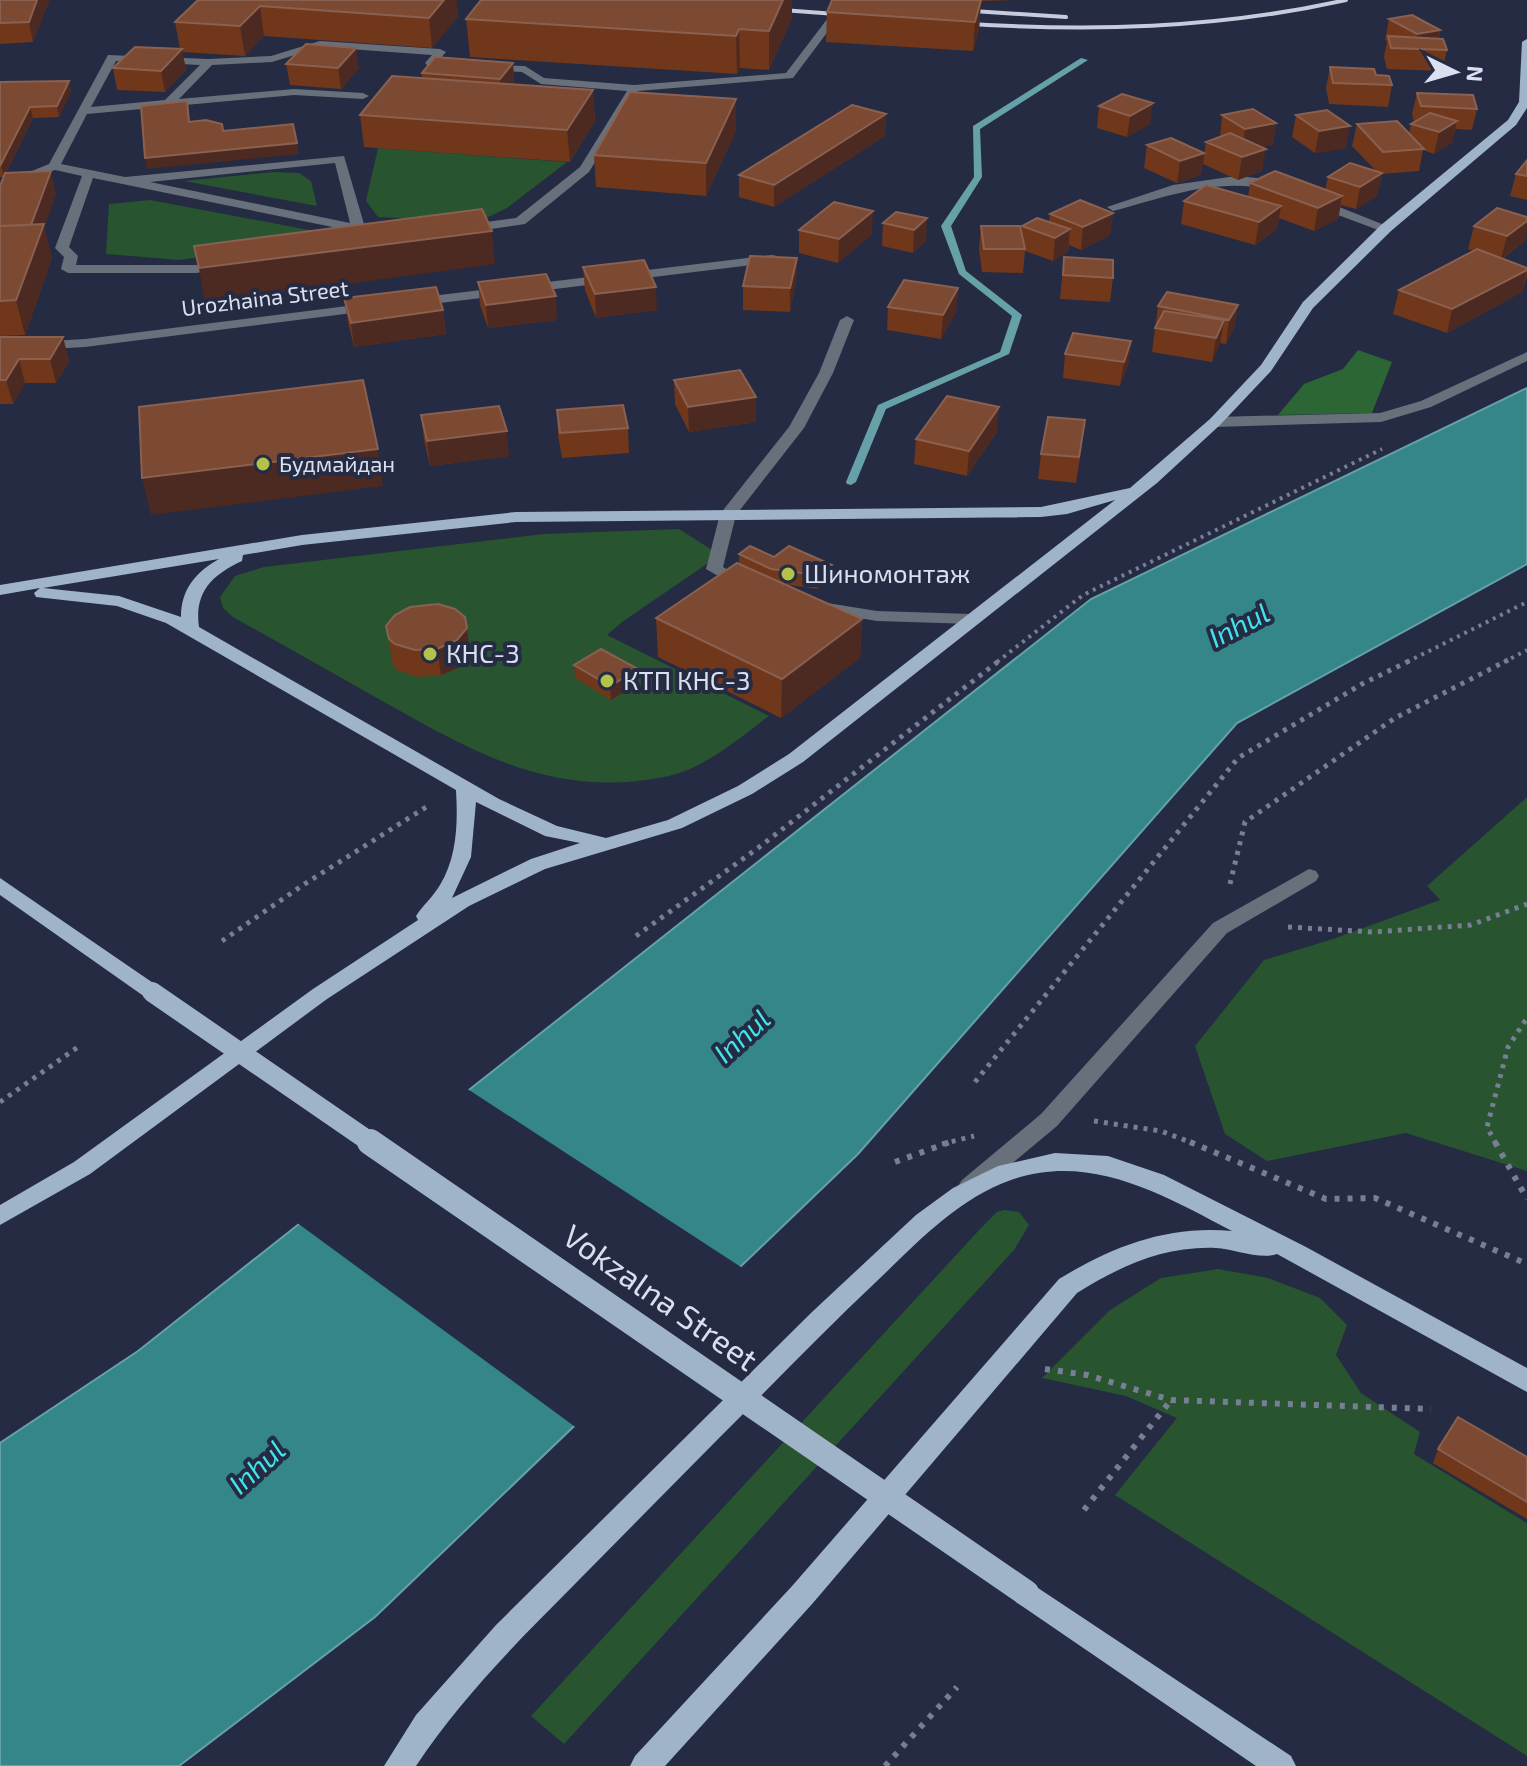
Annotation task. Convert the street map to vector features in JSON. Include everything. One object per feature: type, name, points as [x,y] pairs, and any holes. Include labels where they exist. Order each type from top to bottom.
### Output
[{"type":"main road","points":[[0,1216],[82,1168],[399,940],[462,901],[538,864],[675,824],[758,782],[796,758],[1151,480],[1215,422],[1266,368],[1308,305],[1386,228],[1512,122],[1526,102],[1527,42]]},
{"type":"main road","points":[[0,591],[302,540],[516,517],[1041,512],[1100,501],[1151,480]]},
{"type":"main road","points":[[191,629],[189,599],[196,583],[217,565],[249,551],[302,540]]},
{"type":"main road","points":[[0,591],[73,594],[148,607],[465,788],[552,832],[575,838],[622,841]]},
{"type":"main road","points":[[399,940],[433,909],[455,878],[469,825],[465,788]]},
{"type":"main road","name":"Vokzalna Street","points":[[0,885],[1281,1766]]},
{"type":"main road","points":[[399,1766],[426,1725],[496,1645],[821,1319],[924,1222],[961,1194],[1006,1172],[1055,1162],[1108,1165],[1196,1200],[1527,1381]]},
{"type":"main road","points":[[647,1765],[803,1594],[1068,1286],[1103,1263],[1170,1240],[1252,1243],[1298,1254]]},
{"type":"street","points":[[478,66],[525,69],[541,81],[634,88],[789,76],[836,14],[840,0]]},
{"type":"street","points":[[54,166],[112,57],[209,62],[272,59],[320,44],[440,52],[431,63],[463,65]]},
{"type":"street","points":[[168,103],[209,62]]},
{"type":"street","points":[[449,229],[479,230],[520,221],[585,169],[634,88]]},
{"type":"street","points":[[83,111],[294,92],[363,96]]},
{"type":"street","points":[[125,181],[340,159],[362,246],[347,248]]},
{"type":"street","points":[[0,188],[54,166],[358,228],[388,228]]},
{"type":"street","points":[[89,173],[62,248],[71,256],[68,269],[197,269],[242,262]]},
{"type":"street","points":[[1113,207],[1188,185],[1229,181],[1257,182],[1286,191]]},
{"type":"street","points":[[1300,196],[1386,228]]},
{"type":"street","name":"Urozhaina Street","points":[[0,348],[85,343],[772,259]]},
{"type":"street","points":[[766,594],[714,569],[728,514],[796,428],[826,373],[847,320]]},
{"type":"street","points":[[1215,422],[1381,417],[1426,404],[1527,356]]},
{"type":"street","points":[[806,603],[846,613],[972,619]]},
{"type":"street","points":[[961,1194],[1049,1120],[1220,928],[1309,876]]},
{"type":"path","points":[[636,936],[758,848],[1083,595],[1422,429],[1426,404]]},
{"type":"path","points":[[975,1082],[1238,758],[1362,684],[1527,602]]},
{"type":"path","points":[[1527,650],[1395,718],[1245,822],[1220,928],[1301,927],[1373,932],[1471,925],[1527,904]]},
{"type":"path","points":[[222,941],[303,885],[431,804]]},
{"type":"path","points":[[1527,1018],[1508,1047],[1487,1127],[1527,1199]]},
{"type":"path","points":[[0,1102],[78,1047]]},
{"type":"path","points":[[1375,1198],[1527,1264]]},
{"type":"path","points":[[1030,1368],[1087,1375],[1171,1400],[1431,1409]]},
{"type":"path","points":[[1084,1510],[1171,1400]]},
{"type":"path","points":[[885,1766],[957,1687]]},
{"type":"shaded area","points":[[378,148],[567,162],[507,208],[478,222],[378,217],[366,201]]},
{"type":"shaded area","points":[[274,172],[299,173],[311,181],[317,206],[184,181]]},
{"type":"shaded area","points":[[150,200],[325,233],[320,242],[179,260],[106,254],[109,204]]},
{"type":"shaded area","points":[[1358,350],[1392,362],[1372,413],[1278,415],[1304,384],[1343,369]]},
{"type":"shaded area","points":[[679,529],[720,555],[607,635],[769,716],[706,761],[664,777],[623,782],[585,781],[548,776],[513,766],[412,718],[233,617],[223,608],[220,597],[235,576],[264,567],[544,534]]},
{"type":"shaded area","points":[[1527,797],[1527,1171],[1406,1133],[1267,1161],[1225,1134],[1195,1046],[1264,960],[1440,900],[1427,886]]},
{"type":"shaded area","points":[[997,1212],[1019,1212],[1029,1225],[1014,1250],[564,1744],[531,1716],[980,1229]]},
{"type":"shaded area","points":[[1218,1269],[1268,1278],[1320,1298],[1347,1325],[1336,1355],[1361,1393],[1420,1432],[1414,1454],[1527,1523],[1527,1756],[1115,1495],[1177,1418],[1126,1396],[1042,1378],[1110,1310],[1161,1278]]},
{"type":"water","name":"Inhul","points":[[1527,388],[1527,564],[1237,723],[858,1154],[375,1617],[179,1766],[0,1766],[0,1443],[138,1351],[1091,599]]},
{"type":"pier","points":[[466,1088],[744,1269],[578,1429],[296,1222]]},
{"type":"building","points":[[0,0],[37,0],[29,22],[0,23]]},
{"type":"building","points":[[198,0],[444,0],[429,18],[260,6],[240,26],[175,22]]},
{"type":"building","points":[[481,0],[783,0],[769,31],[739,29],[736,36],[466,19]]},
{"type":"building","points":[[832,0],[981,0],[975,22],[827,12]]},
{"type":"building","points":[[1412,15],[1440,30],[1417,34],[1389,19]]},
{"type":"building","points":[[1388,36],[1443,39],[1447,50],[1391,48]]},
{"type":"building","points":[[306,44],[356,48],[338,68],[286,64]]},
{"type":"building","points":[[135,47],[182,49],[161,71],[113,68]]},
{"type":"building","points":[[435,57],[513,63],[500,79],[422,73]]},
{"type":"building","points":[[1330,67],[1374,69],[1376,75],[1389,76],[1392,85],[1333,83]]},
{"type":"building","points":[[392,76],[593,90],[567,130],[360,115]]},
{"type":"building","points":[[69,81],[57,106],[30,107],[0,166],[0,82]]},
{"type":"building","points":[[630,92],[736,99],[706,163],[594,155]]},
{"type":"building","points":[[1417,93],[1473,95],[1477,109],[1421,106]]},
{"type":"building","points":[[1122,94],[1153,103],[1130,116],[1099,106]]},
{"type":"building","points":[[187,101],[189,122],[206,120],[222,124],[223,131],[293,124],[297,143],[145,158],[141,106]]},
{"type":"building","points":[[852,105],[886,114],[774,185],[739,175]]},
{"type":"building","points":[[1253,109],[1276,123],[1245,129],[1222,115]]},
{"type":"building","points":[[1327,110],[1350,126],[1319,131],[1296,115]]},
{"type":"building","points":[[1430,113],[1457,121],[1439,132],[1411,124]]},
{"type":"building","points":[[1397,121],[1424,149],[1383,152],[1357,124]]},
{"type":"building","points":[[1230,133],[1266,149],[1242,157],[1206,142]]},
{"type":"building","points":[[1171,138],[1204,153],[1180,161],[1147,145]]},
{"type":"building","points":[[1527,160],[1527,176],[1516,174]]},
{"type":"building","points":[[1350,163],[1382,173],[1360,187],[1328,177]]},
{"type":"building","points":[[51,171],[31,225],[0,226],[0,186],[5,173]]},
{"type":"building","points":[[1275,171],[1342,196],[1318,208],[1250,183]]},
{"type":"building","points":[[1206,185],[1281,206],[1259,222],[1184,201]]},
{"type":"building","points":[[1080,200],[1113,213],[1083,227],[1050,214]]},
{"type":"building","points":[[834,202],[873,211],[839,239],[799,230]]},
{"type":"building","points":[[1497,208],[1527,217],[1527,221],[1507,236],[1474,226]]},
{"type":"building","points":[[482,209],[492,231],[199,268],[194,246]]},
{"type":"building","points":[[896,212],[927,218],[914,230],[883,223]]},
{"type":"building","points":[[1037,218],[1070,229],[1055,238],[1022,226]]},
{"type":"building","points":[[44,224],[16,300],[0,301],[0,226]]},
{"type":"building","points":[[981,226],[1020,226],[1025,249],[984,249]]},
{"type":"building","points":[[1477,249],[1527,270],[1452,309],[1399,290]]},
{"type":"building","points":[[750,256],[797,258],[790,288],[743,286]]},
{"type":"building","points":[[1064,257],[1113,260],[1113,278],[1063,275]]},
{"type":"building","points":[[644,260],[656,287],[595,294],[583,267]]},
{"type":"building","points":[[546,274],[556,296],[486,305],[478,282]]},
{"type":"building","points":[[904,280],[958,288],[943,315],[888,307]]},
{"type":"building","points":[[436,287],[443,310],[351,323],[344,298]]},
{"type":"building","points":[[1167,292],[1238,305],[1229,320],[1158,306]]},
{"type":"building","points":[[1164,311],[1224,320],[1216,338],[1155,328]]},
{"type":"building","points":[[1073,333],[1131,341],[1124,362],[1065,354]]},
{"type":"building","points":[[0,337],[63,337],[50,359],[19,359],[6,380],[0,380]]},
{"type":"building","points":[[740,370],[756,397],[688,407],[674,380]]},
{"type":"building","points":[[363,380],[378,449],[142,478],[139,407]]},
{"type":"building","points":[[947,396],[999,407],[969,451],[916,439]]},
{"type":"building","points":[[623,405],[628,428],[560,433],[557,410]]},
{"type":"building","points":[[499,406],[507,431],[427,441],[421,415]]},
{"type":"building","points":[[1048,417],[1085,420],[1079,457],[1041,454]]},
{"type":"building","points":[[750,546],[774,557],[789,546],[832,565],[817,575],[771,569],[739,554]]},
{"type":"building","points":[[737,563],[862,619],[782,679],[656,618]]},
{"type":"building","points":[[438,604],[455,609],[465,617],[467,628],[457,640],[437,649],[415,650],[389,639],[386,626],[395,615],[410,607]]},
{"type":"building","points":[[601,649],[638,669],[610,686],[574,665]]},
{"type":"building","points":[[1458,1417],[1527,1457],[1527,1502],[1438,1449]]},
{"type":"waterway","points":[[851,482],[882,407],[1004,354],[1017,315],[962,272],[946,226],[978,177],[976,128],[1084,60]]},
{"type":"railway","points":[[956,23],[1054,27],[1152,26],[1249,17],[1346,0]]},
{"type":"railway","points":[[769,9],[849,15]]},
{"type":"railway","points":[[958,10],[1066,17]]},
{"type":"place","name":"Будмайдан","points":[[263,464]]},
{"type":"place","name":"Шиномонтаж","points":[[788,574]]},
{"type":"place","name":"КНС-3","points":[[430,654]]},
{"type":"place","name":"КТП КНС-3","points":[[607,681]]}]
